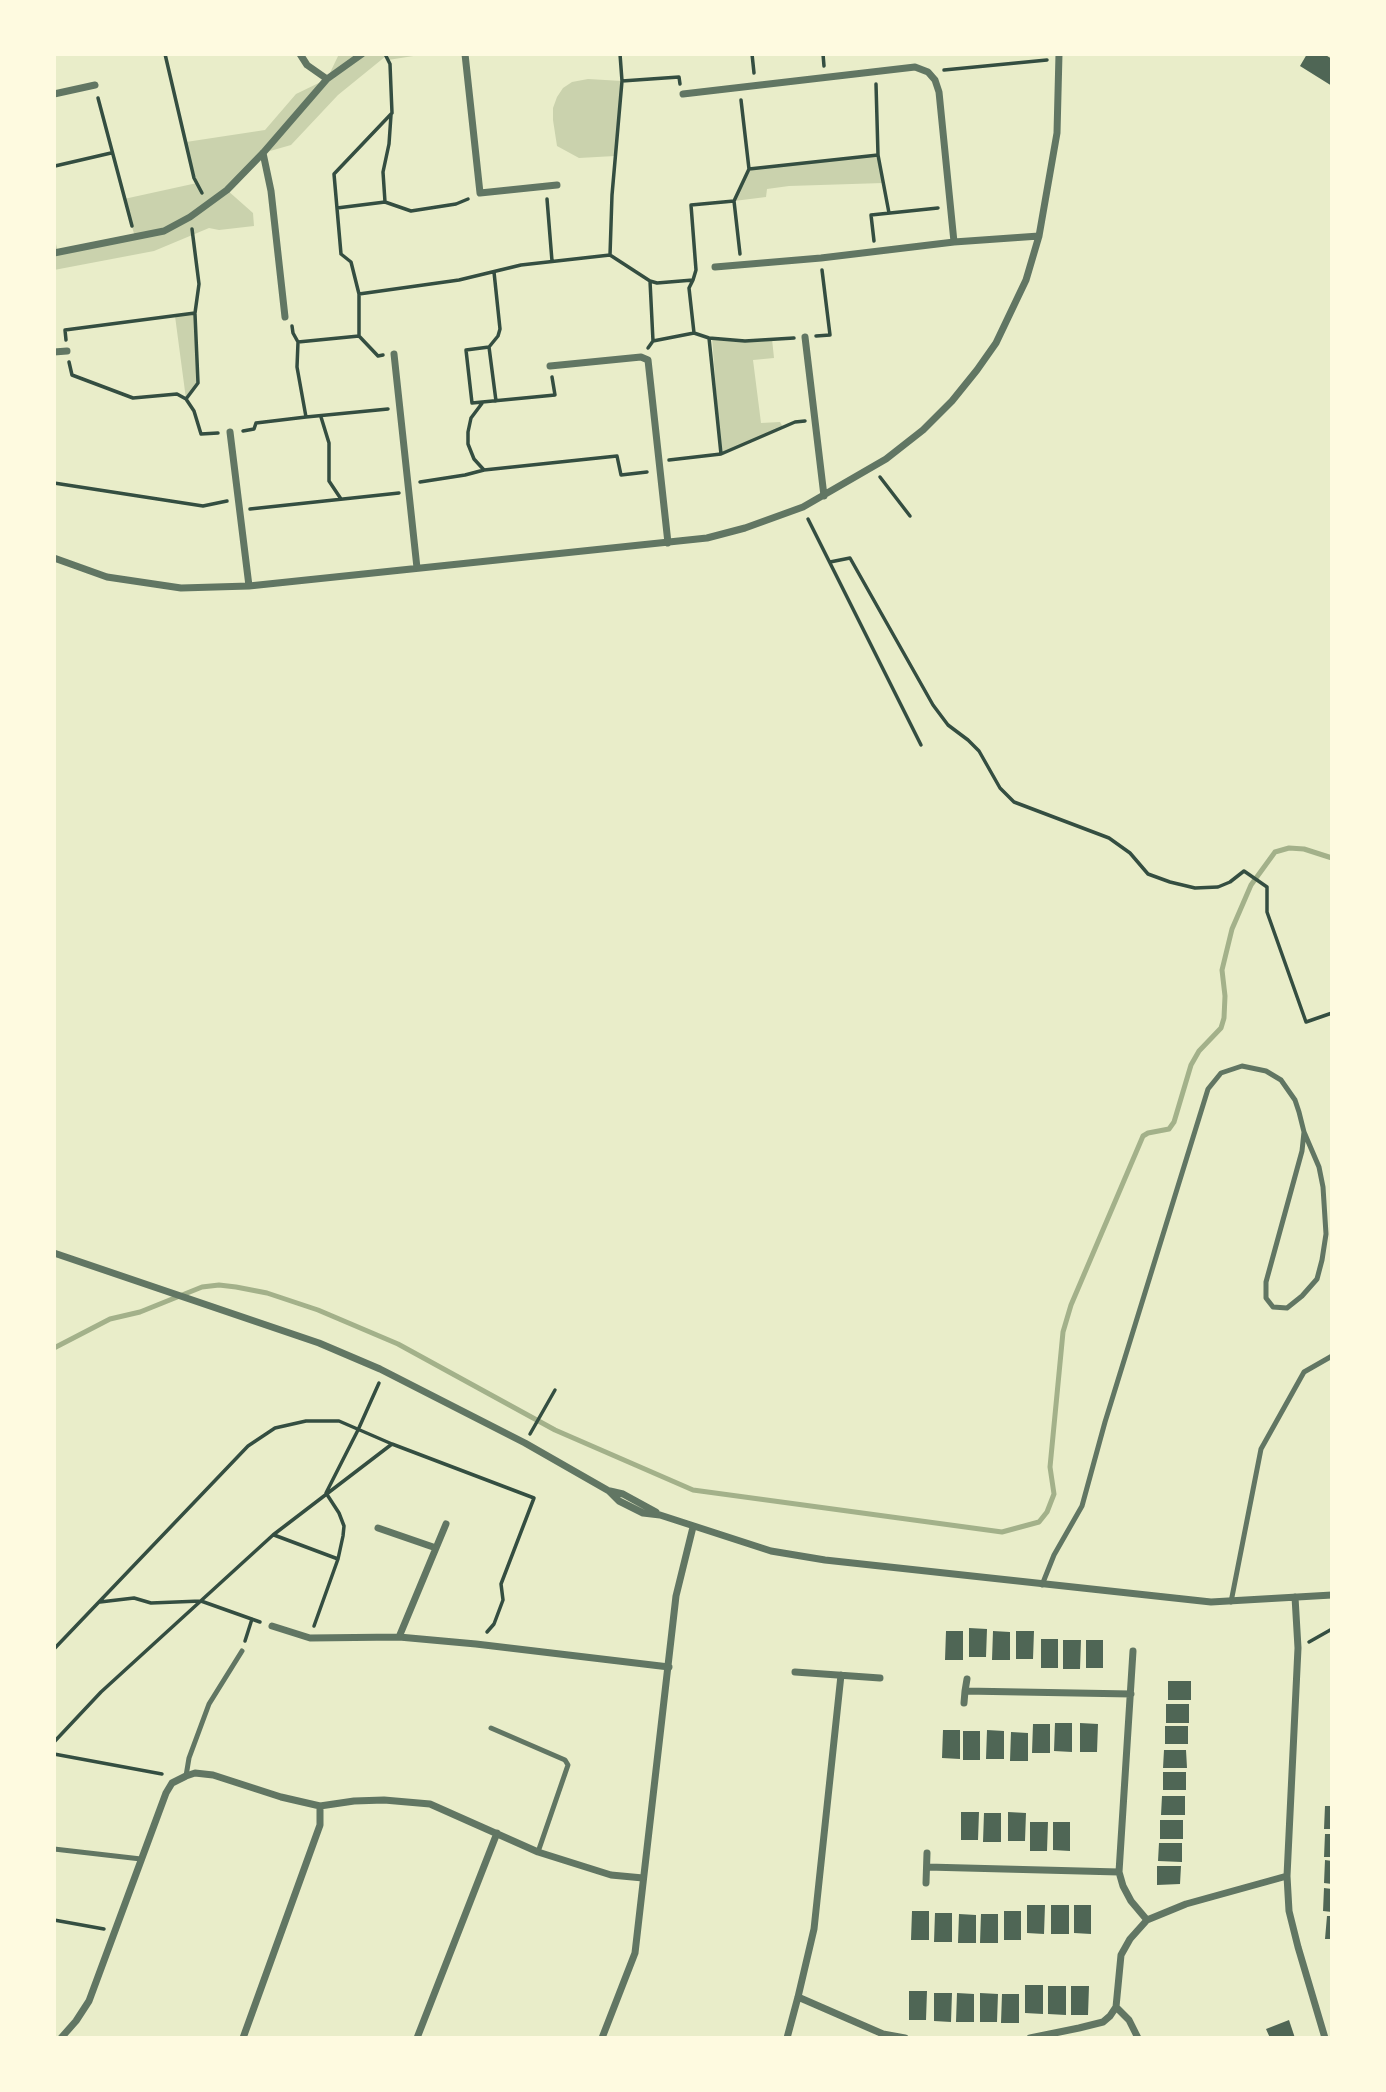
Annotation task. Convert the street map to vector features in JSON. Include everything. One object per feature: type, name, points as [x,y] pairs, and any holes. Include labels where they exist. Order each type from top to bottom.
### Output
[{"type":"street","points":[[300,54],[307,65],[327,79]]},
{"type":"street","points":[[54,253],[164,231],[190,217],[227,190],[264,153],[327,79],[362,54]]},
{"type":"street","points":[[465,54],[480,193],[557,185]]},
{"type":"street","points":[[54,558],[107,577],[181,588],[249,586],[707,538],[745,528],[803,507],[897,451],[923,430],[952,401],[996,342],[1026,279],[1039,236],[1057,133],[1059,56]]},
{"type":"street","points":[[683,94],[915,67],[928,72],[935,80],[939,92],[954,242]]},
{"type":"street","points":[[54,94],[95,85]]},
{"type":"street","points":[[264,153],[271,191],[285,317]]},
{"type":"street","points":[[715,267],[954,242],[1039,236]]},
{"type":"street","points":[[804,337],[824,496]]},
{"type":"street","points":[[54,352],[67,351]]},
{"type":"street","points":[[394,354],[417,568]]},
{"type":"street","points":[[550,366],[641,357],[648,360],[668,543]]},
{"type":"street","points":[[230,432],[249,586]]},
{"type":"street","points":[[54,1253],[319,1343],[384,1371],[525,1443],[608,1491],[623,1494],[660,1515],[771,1551],[825,1560],[1211,1602],[1332,1595]]},
{"type":"street","points":[[399,1637],[446,1524]]},
{"type":"street","points":[[602,2038],[635,1953],[676,1596],[693,1527]]},
{"type":"street","points":[[379,1528],[436,1548]]},
{"type":"street","points":[[1295,1597],[1298,1648],[1287,1876],[1289,1911],[1325,2038]]},
{"type":"street","points":[[272,1626],[310,1638],[399,1637],[669,1667]]},
{"type":"street","points":[[1133,1651],[1119,1872],[1131,1901],[1147,1920]]},
{"type":"street","points":[[796,1672],[880,1678]]},
{"type":"street","points":[[787,2038],[814,1928],[841,1675]]},
{"type":"street","points":[[964,1703],[967,1679]]},
{"type":"street","points":[[965,1691],[1131,1694]]},
{"type":"street","points":[[61,2038],[89,2001],[166,1793],[172,1783],[195,1773],[213,1775],[281,1797],[320,1806],[384,1800],[430,1804],[538,1853],[611,1875],[643,1878]]},
{"type":"street","points":[[243,2038],[320,1825],[320,1806]]},
{"type":"street","points":[[417,2038],[497,1833]]},
{"type":"street","points":[[926,1883],[928,1853]]},
{"type":"street","points":[[927,1867],[1119,1872]]},
{"type":"street","points":[[1030,2038],[1102,2022],[1116,2007],[1121,1955],[1130,1939],[1147,1920],[1186,1904],[1287,1876]]},
{"type":"street","points":[[798,1997],[883,2034],[905,2038]]},
{"type":"street","points":[[1116,2007],[1129,2020],[1139,2038]]},
{"type":"lane","points":[[1042,1585],[1054,1555],[1082,1506],[1105,1422],[1208,1089],[1221,1073],[1241,1066],[1266,1071],[1281,1080],[1295,1100],[1304,1132],[1319,1167],[1326,1234],[1317,1279],[1303,1296],[1287,1308],[1273,1307],[1266,1298],[1265,1282],[1302,1151],[1304,1132]]},
{"type":"lane","points":[[1231,1602],[1261,1449],[1304,1371],[1332,1356]]},
{"type":"lane","points":[[184,1777],[209,1704],[242,1651]]},
{"type":"lane","points":[[491,1728],[565,1759],[568,1765],[538,1853]]},
{"type":"lane","points":[[54,1849],[141,1860]]},
{"type":"path","points":[[165,54],[194,178],[208,205]]},
{"type":"path","points":[[385,54],[390,64],[392,113],[383,172],[385,202]]},
{"type":"path","points":[[610,255],[612,195],[622,81],[620,54]]},
{"type":"path","points":[[752,54],[755,86]]},
{"type":"path","points":[[928,72],[1059,56]]},
{"type":"path","points":[[875,72],[878,155],[889,213]]},
{"type":"path","points":[[622,81],[679,77],[683,94]]},
{"type":"path","points":[[95,85],[135,238]]},
{"type":"path","points":[[739,88],[749,169],[734,201],[741,264]]},
{"type":"path","points":[[392,113],[334,174],[341,254],[351,262],[359,294],[359,336],[378,356],[394,354]]},
{"type":"path","points":[[55,164],[112,153]]},
{"type":"path","points":[[749,169],[878,155]]},
{"type":"path","points":[[546,186],[552,262]]},
{"type":"path","points":[[337,208],[385,202],[411,211],[456,204],[480,193]]},
{"type":"path","points":[[694,333],[689,288],[696,270],[691,205],[734,201]]},
{"type":"path","points":[[875,251],[871,215],[951,207]]},
{"type":"path","points":[[186,399],[198,383],[195,313],[199,284],[190,217]]},
{"type":"path","points":[[359,294],[459,280],[521,265],[610,255],[650,281],[657,283],[693,279]]},
{"type":"path","points":[[653,341],[694,333],[709,338],[745,341],[830,335],[821,258]]},
{"type":"path","points":[[696,270],[715,267]]},
{"type":"path","points":[[494,272],[500,329],[489,347],[466,350],[472,402],[555,395],[550,366]]},
{"type":"path","points":[[641,357],[653,341],[650,281]]},
{"type":"path","points":[[195,313],[65,330],[72,375],[132,398],[177,394],[186,399],[194,411],[201,434],[254,429],[256,423],[401,407]]},
{"type":"path","points":[[285,317],[291,316],[293,333],[298,342],[297,368],[306,418]]},
{"type":"path","points":[[298,342],[359,336]]},
{"type":"path","points":[[709,338],[721,454]]},
{"type":"path","points":[[489,347],[496,401]]},
{"type":"path","points":[[483,402],[471,418],[468,444],[474,459],[484,470]]},
{"type":"path","points":[[321,417],[329,443],[329,481],[341,499]]},
{"type":"path","points":[[660,461],[721,454],[795,422],[814,421]]},
{"type":"path","points":[[241,510],[341,499],[408,488],[484,470],[617,456],[621,475],[661,471]]},
{"type":"path","points":[[872,467],[909,516]]},
{"type":"path","points":[[54,483],[203,506],[239,499]]},
{"type":"path","points":[[803,507],[921,745]]},
{"type":"path","points":[[830,562],[850,558],[933,705],[947,725],[979,751],[1000,788],[1014,802],[1109,838],[1130,853],[1148,874],[1170,882],[1195,888],[1218,887],[1244,871],[1267,887],[1267,912],[1306,1022],[1332,1013]]},
{"type":"path","points":[[326,1493],[384,1371]]},
{"type":"path","points":[[531,1432],[555,1391]]},
{"type":"path","points":[[54,1649],[248,1446],[275,1428],[306,1421],[339,1421],[391,1444],[534,1498],[501,1584],[503,1600],[494,1624],[476,1644]]},
{"type":"path","points":[[54,1742],[102,1692],[273,1535],[391,1444]]},
{"type":"path","points":[[310,1638],[338,1559],[344,1526],[326,1493]]},
{"type":"path","points":[[273,1535],[338,1559]]},
{"type":"path","points":[[98,1602],[134,1598],[151,1603],[201,1601],[272,1626]]},
{"type":"path","points":[[242,1651],[252,1619]]},
{"type":"path","points":[[1298,1648],[1332,1629]]},
{"type":"path","points":[[54,1754],[184,1777]]},
{"type":"path","points":[[54,1920],[115,1931]]},
{"type":"green space","points":[[339,54],[426,54],[388,60],[386,56],[338,95],[291,145],[263,153],[227,190],[253,213],[254,226],[219,230],[209,228],[154,251],[54,270],[54,236],[58,252],[135,237],[124,199],[197,183],[186,142],[265,130],[296,94],[327,79]]},
{"type":"green space","points":[[588,79],[622,81],[615,156],[579,158],[557,146],[553,108],[557,97],[563,88],[572,82]]},
{"type":"green space","points":[[878,155],[883,183],[789,186],[767,189],[766,197],[734,201],[749,169]]},
{"type":"green space","points":[[195,313],[198,383],[186,399],[175,316]]},
{"type":"green space","points":[[712,338],[745,341],[772,339],[774,358],[753,360],[761,423],[780,422],[783,427],[721,454]]},
{"type":"building","points":[[1307,54],[1324,54],[1332,59],[1332,86],[1300,66]]},
{"type":"building","points":[[969,1628],[987,1629],[986,1657],[969,1657]]},
{"type":"building","points":[[946,1631],[963,1631],[963,1660],[945,1660]]},
{"type":"building","points":[[993,1631],[1010,1632],[1010,1660],[992,1660]]},
{"type":"building","points":[[1016,1631],[1034,1631],[1033,1659],[1016,1659]]},
{"type":"building","points":[[1041,1639],[1058,1639],[1058,1668],[1041,1668]]},
{"type":"building","points":[[1063,1640],[1081,1640],[1080,1669],[1063,1669]]},
{"type":"building","points":[[1086,1640],[1103,1640],[1103,1668],[1086,1668]]},
{"type":"building","points":[[1168,1681],[1191,1681],[1191,1700],[1168,1700]]},
{"type":"building","points":[[1166,1704],[1189,1704],[1189,1723],[1166,1723]]},
{"type":"building","points":[[1055,1723],[1072,1723],[1072,1752],[1054,1751]]},
{"type":"building","points":[[1080,1723],[1098,1724],[1097,1752],[1080,1752]]},
{"type":"building","points":[[1033,1724],[1050,1724],[1050,1753],[1032,1753]]},
{"type":"building","points":[[1165,1726],[1188,1726],[1188,1744],[1165,1744]]},
{"type":"building","points":[[943,1730],[960,1730],[960,1759],[942,1758]]},
{"type":"building","points":[[987,1730],[1004,1731],[1004,1759],[986,1759]]},
{"type":"building","points":[[963,1731],[980,1731],[980,1760],[963,1760]]},
{"type":"building","points":[[1011,1732],[1028,1733],[1028,1761],[1010,1761]]},
{"type":"building","points":[[1164,1750],[1186,1750],[1187,1768],[1163,1768]]},
{"type":"building","points":[[1163,1772],[1186,1772],[1186,1790],[1163,1790]]},
{"type":"building","points":[[1162,1796],[1185,1796],[1185,1815],[1161,1815]]},
{"type":"building","points":[[1325,1806],[1332,1806],[1332,1829],[1324,1829]]},
{"type":"building","points":[[961,1812],[979,1812],[978,1840],[961,1840]]},
{"type":"building","points":[[1008,1812],[1026,1813],[1025,1841],[1008,1841]]},
{"type":"building","points":[[984,1813],[1001,1813],[1001,1842],[983,1842]]},
{"type":"building","points":[[1160,1820],[1183,1820],[1183,1839],[1160,1839]]},
{"type":"building","points":[[1030,1822],[1048,1822],[1047,1851],[1030,1851]]},
{"type":"building","points":[[1053,1822],[1070,1822],[1070,1851],[1053,1850]]},
{"type":"building","points":[[1325,1834],[1332,1834],[1332,1857],[1324,1857]]},
{"type":"building","points":[[1159,1843],[1182,1843],[1182,1862],[1158,1861]]},
{"type":"building","points":[[1325,1860],[1332,1861],[1332,1884],[1324,1883]]},
{"type":"building","points":[[1157,1866],[1181,1866],[1180,1884],[1157,1885]]},
{"type":"building","points":[[1324,1888],[1332,1889],[1332,1912],[1323,1911]]},
{"type":"building","points":[[1027,1905],[1045,1905],[1044,1934],[1027,1933]]},
{"type":"building","points":[[1051,1905],[1069,1905],[1069,1934],[1051,1934]]},
{"type":"building","points":[[1074,1905],[1091,1905],[1091,1934],[1074,1933]]},
{"type":"building","points":[[912,1911],[929,1911],[929,1940],[911,1940]]},
{"type":"building","points":[[1004,1911],[1021,1911],[1021,1940],[1004,1940]]},
{"type":"building","points":[[935,1913],[952,1913],[952,1942],[934,1942]]},
{"type":"building","points":[[959,1914],[976,1915],[976,1943],[958,1943]]},
{"type":"building","points":[[981,1914],[998,1914],[998,1943],[980,1943]]},
{"type":"building","points":[[1327,1916],[1332,1916],[1332,1939],[1325,1939]]},
{"type":"building","points":[[1025,1985],[1043,1985],[1043,2014],[1025,2013]]},
{"type":"building","points":[[1048,1986],[1066,1986],[1066,2015],[1048,2014]]},
{"type":"building","points":[[1071,1986],[1089,1986],[1088,2015],[1071,2015]]},
{"type":"building","points":[[909,1991],[927,1991],[926,2020],[909,2020]]},
{"type":"building","points":[[934,1993],[952,1993],[951,2022],[934,2021]]},
{"type":"building","points":[[957,1993],[974,1994],[974,2022],[956,2022]]},
{"type":"building","points":[[980,1993],[998,1994],[997,2022],[980,2022]]},
{"type":"building","points":[[1002,1994],[1019,1994],[1019,2023],[1001,2023]]},
{"type":"building","points":[[1289,2020],[1295,2038],[1270,2038],[1266,2029]]},
{"type":"waterway","points":[[54,1348],[110,1319],[140,1312],[202,1287],[236,1287],[267,1293],[318,1310],[398,1344],[555,1430],[693,1490],[1002,1532],[1039,1522],[1047,1512],[1054,1494],[1050,1467],[1063,1332],[1071,1305],[1143,1136],[1169,1129],[1174,1122],[1191,1065],[1199,1051],[1221,1028],[1225,996],[1222,970],[1232,929],[1251,885],[1275,852],[1289,848],[1304,849],[1332,858]]}]
